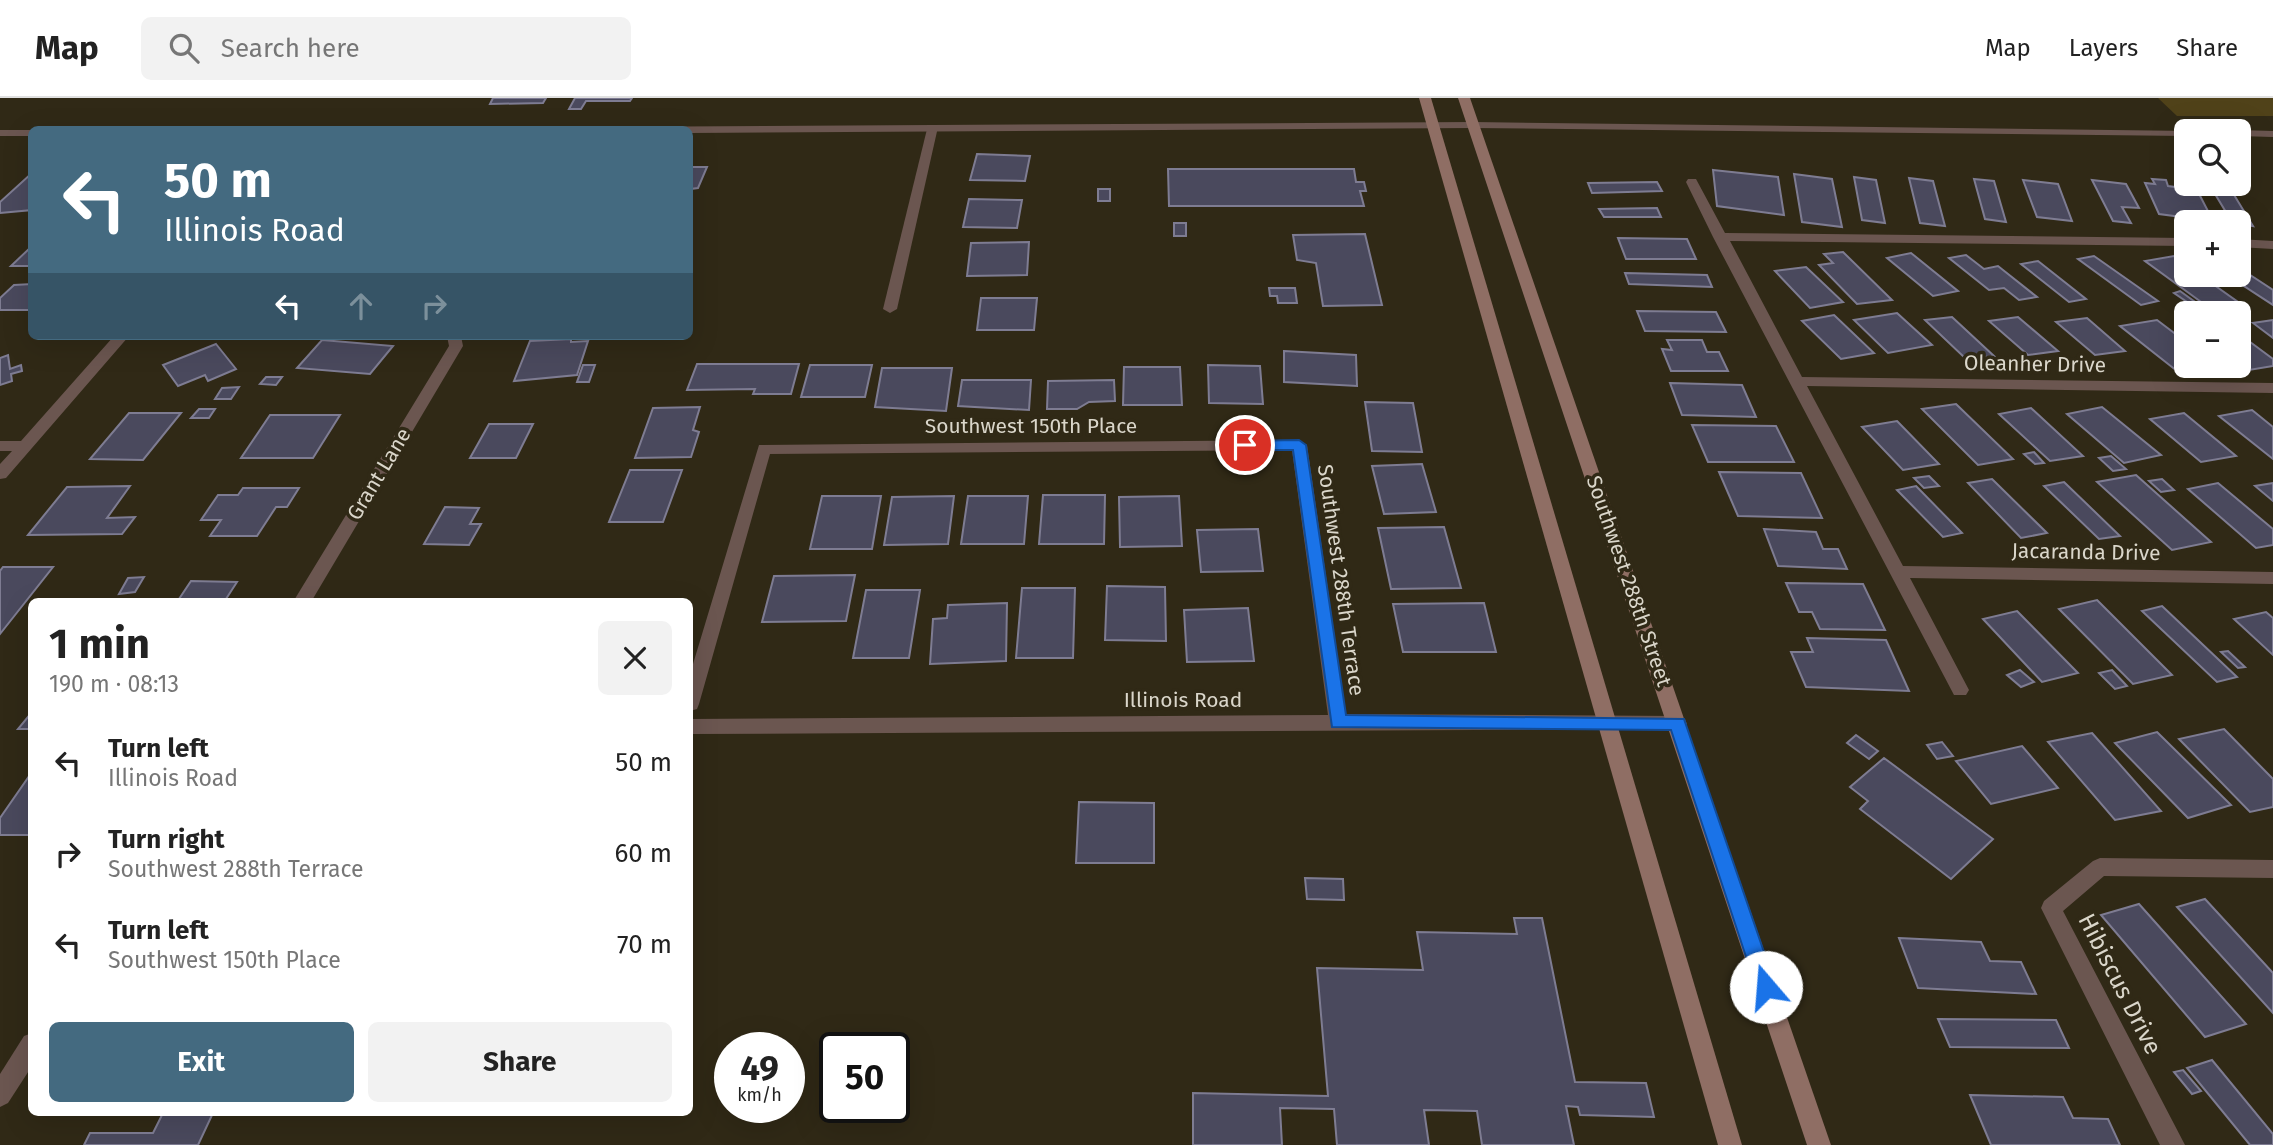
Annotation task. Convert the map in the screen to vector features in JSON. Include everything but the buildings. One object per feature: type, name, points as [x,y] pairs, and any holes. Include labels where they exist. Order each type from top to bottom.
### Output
[{"type":"main road","points":[[1425,98],[1730,1145]]},
{"type":"main road","name":"Southwest 288th Street","points":[[1464,98],[1819,1145]]},
{"type":"street","points":[[693,129],[1474,125],[2174,133]]},
{"type":"street","points":[[890,309],[932,127]]},
{"type":"street","points":[[0,133],[28,133]]},
{"type":"street","points":[[2251,133],[2273,134]]},
{"type":"street","points":[[1692,182],[1960,690]]},
{"type":"street","points":[[1719,237],[2174,242]]},
{"type":"street","points":[[2251,244],[2273,245]]},
{"type":"street","points":[[0,474],[119,340]]},
{"type":"street","name":"Grant Lane","points":[[304,598],[455,341]]},
{"type":"street","name":"Oleanher Drive","points":[[1796,381],[2273,388]]},
{"type":"street","name":"Southwest 150th Place","points":[[693,694],[764,449],[1299,445]]},
{"type":"street","name":"Southwest 288th Terrace","points":[[1299,445],[1338,722]]},
{"type":"street","points":[[0,446],[26,446]]},
{"type":"street","name":"Jacaranda Drive","points":[[1898,572],[2273,578]]},
{"type":"street","name":"Illinois Road","points":[[693,727],[1338,722],[1678,724]]},
{"type":"street","name":"Hibiscus Drive","points":[[2173,1145],[2051,908],[2101,867],[2273,869]]},
{"type":"street","points":[[0,1095],[28,1050]]},
{"type":"shaded area","points":[[2158,98],[2273,98],[2273,116],[2177,116]]},
{"type":"route","points":[[1245,445],[1299,445],[1338,722],[1678,724],[1766,987]]}]
